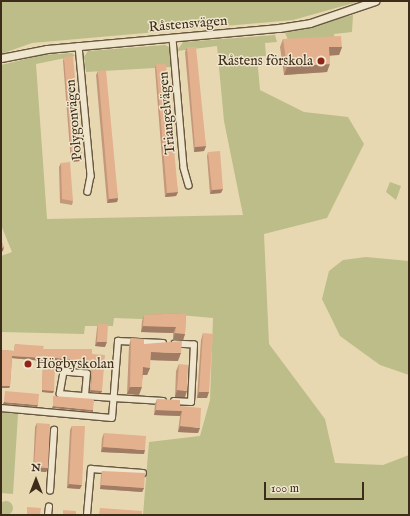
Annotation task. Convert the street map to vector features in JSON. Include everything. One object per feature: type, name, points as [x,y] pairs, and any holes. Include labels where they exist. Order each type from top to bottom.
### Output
[{"type":"street","name":"Råstensvägen","points":[[1,58],[79,46],[279,28],[310,23],[375,1]]},
{"type":"street","name":"Triangelvägen","points":[[172,38],[184,168],[189,185]]},
{"type":"street","name":"Polygonvägen","points":[[79,46],[91,176],[88,192]]},
{"type":"street","points":[[1,408],[112,418],[114,398],[118,341],[194,345],[191,402],[114,398],[85,396],[60,394],[64,372],[87,374],[85,396]]},
{"type":"street","points":[[50,491],[54,430]]},
{"type":"street","points":[[87,515],[91,469],[143,473]]},
{"type":"street","points":[[48,515],[49,507]]},
{"type":"green space","points":[[1,1],[361,1],[293,20],[32,43],[1,54]]},
{"type":"green space","points":[[353,15],[352,32],[334,34],[335,39],[288,40],[284,30]]},
{"type":"green space","points":[[275,35],[277,42],[265,43],[266,56],[257,57],[260,90],[304,112],[348,117],[364,144],[327,218],[264,234],[269,344],[325,419],[335,463],[383,465],[409,455],[409,515],[143,515],[149,442],[200,436],[210,400],[213,318],[169,314],[169,320],[114,318],[113,326],[85,326],[84,334],[1,332],[1,256],[12,252],[1,225],[1,65],[42,55],[72,53],[75,56],[36,64],[47,219],[243,215],[224,121],[217,46],[177,51],[183,42]]},
{"type":"green space","points":[[165,45],[169,47],[171,67],[86,72],[84,57],[88,51]]},
{"type":"green space","points":[[390,182],[401,186],[396,200],[386,192]]},
{"type":"green space","points":[[366,257],[409,261],[409,375],[380,365],[340,336],[322,299],[329,271],[343,260]]},
{"type":"green space","points":[[1,412],[18,414],[13,494],[1,493]]},
{"type":"green space","points":[[6,501],[11,503],[13,508],[11,513],[6,515],[1,513],[-1,508],[1,503]]},
{"type":"building","points":[[341,36],[342,47],[329,47],[330,64],[287,67],[283,39]]},
{"type":"building","points":[[187,47],[196,47],[206,146],[195,147]]},
{"type":"building","points":[[73,56],[82,157],[72,158],[64,57]]},
{"type":"building","points":[[156,64],[166,64],[178,192],[167,193]]},
{"type":"building","points":[[106,70],[118,198],[109,199],[98,71]]},
{"type":"building","points":[[220,151],[223,189],[212,190],[208,152]]},
{"type":"building","points":[[70,162],[73,201],[62,199],[61,163]]},
{"type":"building","points":[[1,239],[4,247],[1,248]]},
{"type":"building","points":[[186,313],[185,334],[175,333],[176,327],[143,326],[144,315]]},
{"type":"building","points":[[98,324],[108,324],[107,342],[97,342]]},
{"type":"building","points":[[203,333],[213,334],[209,392],[199,392]]},
{"type":"building","points":[[131,338],[144,339],[144,344],[182,341],[181,353],[151,352],[150,368],[143,367],[142,387],[130,387]]},
{"type":"building","points":[[15,344],[44,346],[43,349],[92,349],[92,354],[105,355],[102,391],[91,390],[93,361],[55,358],[54,391],[42,390],[44,358],[12,356],[10,386],[1,386],[1,350],[14,351]]},
{"type":"building","points":[[179,364],[188,365],[187,391],[177,390]]},
{"type":"building","points":[[5,391],[39,394],[38,405],[4,402]]},
{"type":"building","points":[[53,396],[94,399],[93,410],[53,406]]},
{"type":"building","points":[[157,399],[180,400],[180,406],[201,408],[200,428],[180,426],[182,411],[156,410]]},
{"type":"building","points":[[37,423],[50,424],[48,468],[34,467]]},
{"type":"building","points":[[72,426],[85,426],[82,485],[69,484]]},
{"type":"building","points":[[104,433],[146,436],[145,450],[103,447]]},
{"type":"building","points":[[102,471],[145,473],[144,488],[101,485]]},
{"type":"building","points":[[27,507],[41,508],[40,515],[27,515]]},
{"type":"building","points":[[100,508],[142,511],[142,515],[99,515]]},
{"type":"building","points":[[63,510],[76,511],[76,515],[63,515]]},
{"type":"place","name":"Råstens förskola","points":[[321,61]]},
{"type":"place","name":"Högbyskolan","points":[[28,364]]}]
